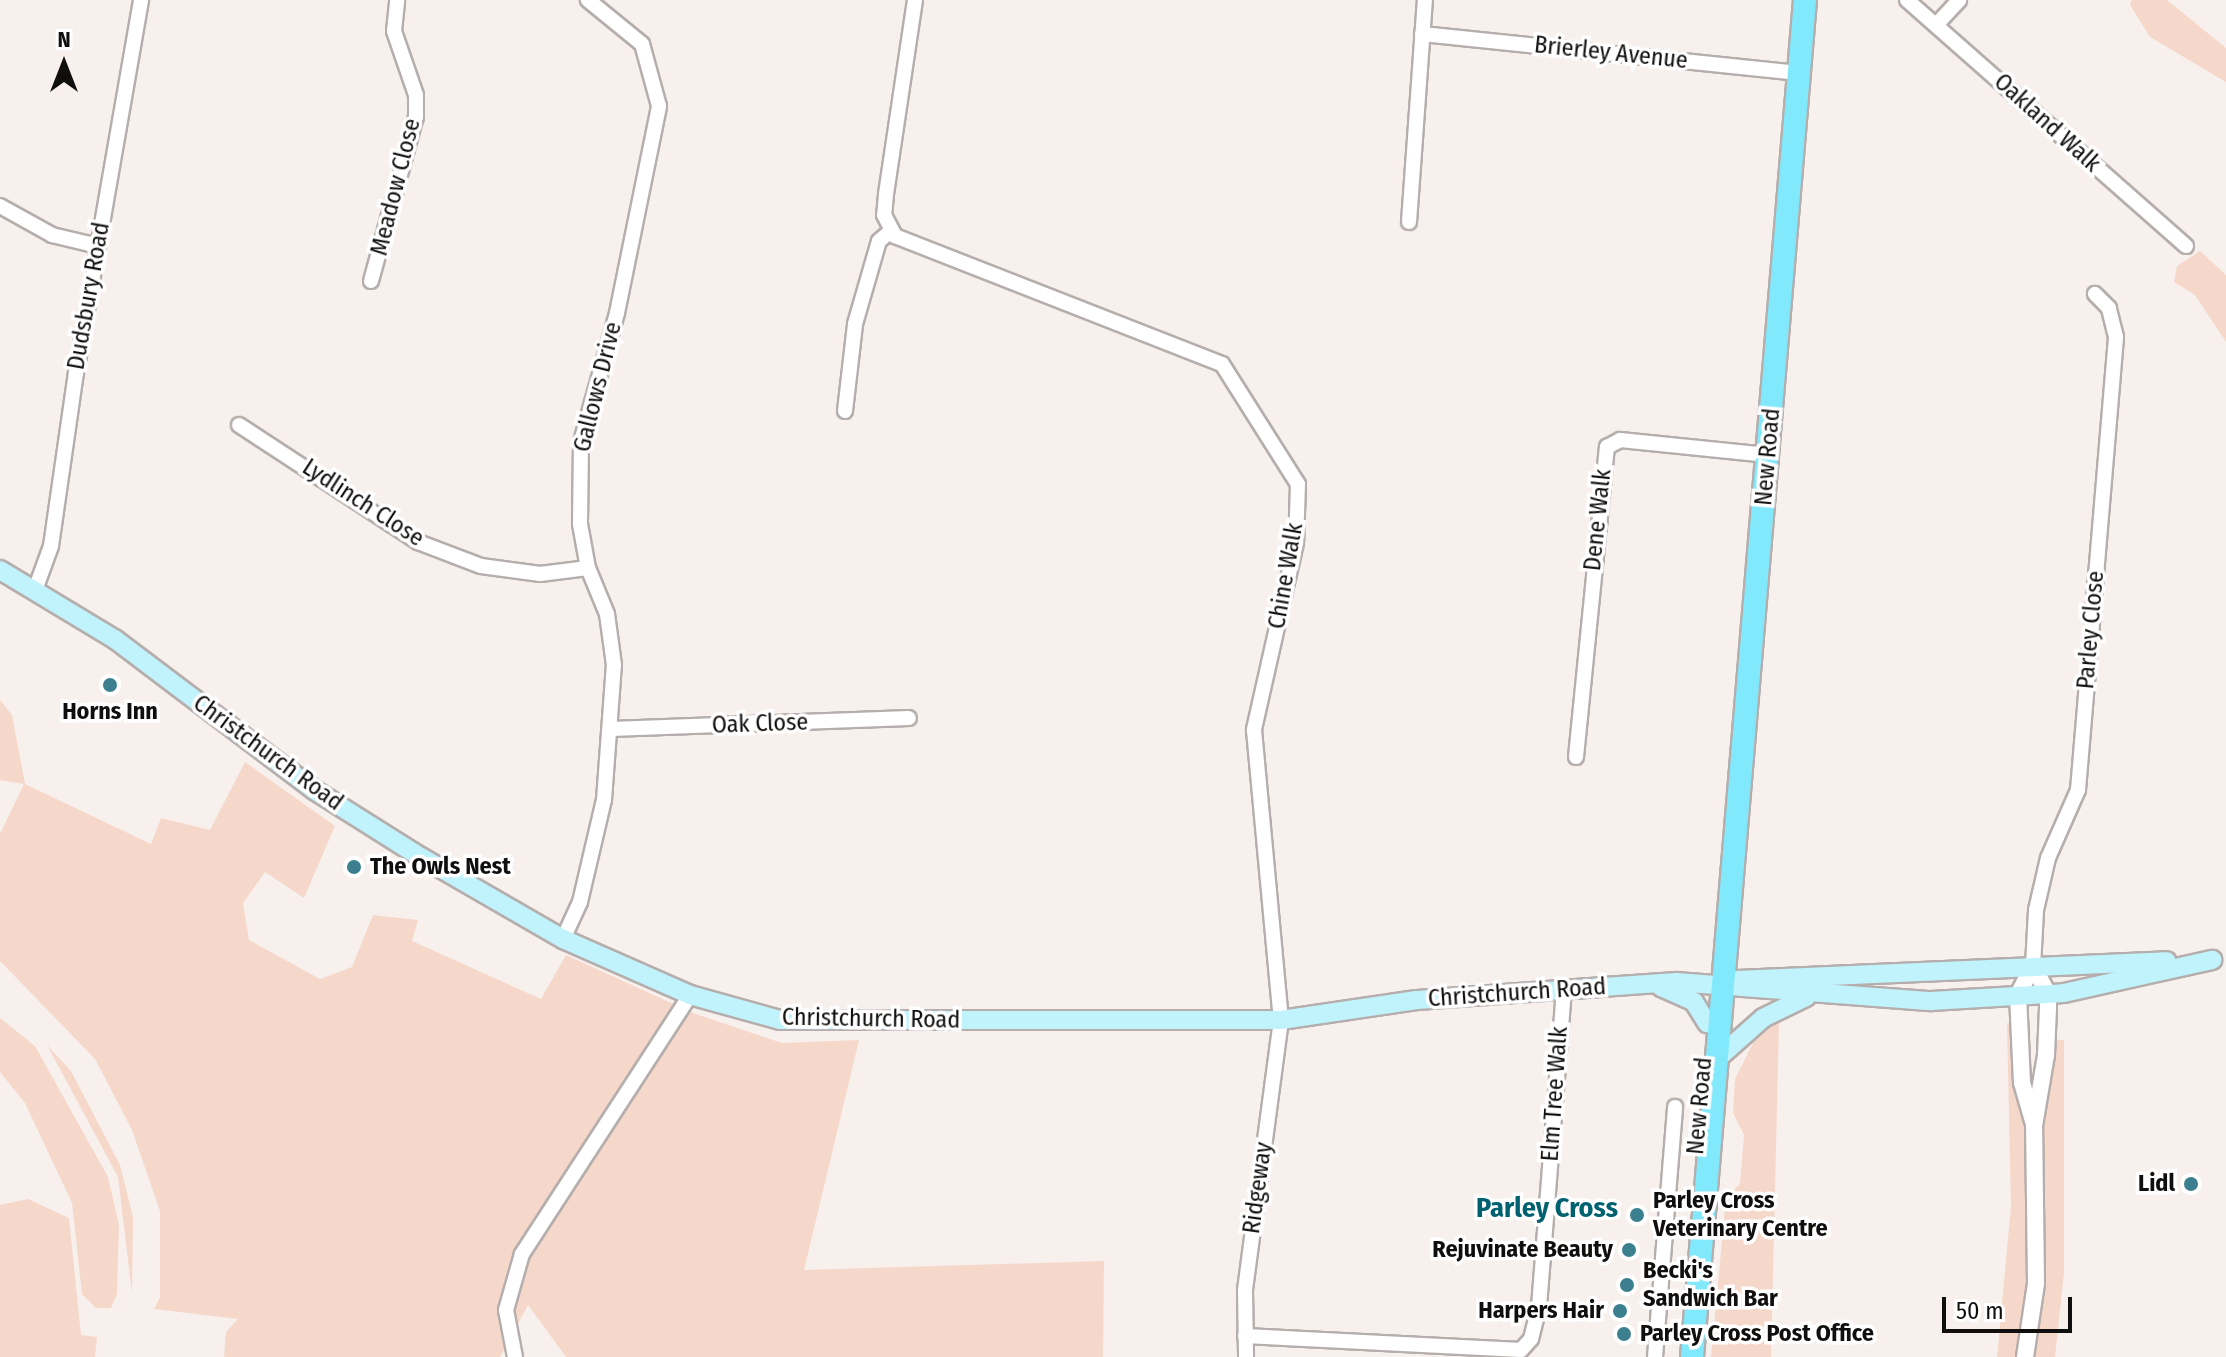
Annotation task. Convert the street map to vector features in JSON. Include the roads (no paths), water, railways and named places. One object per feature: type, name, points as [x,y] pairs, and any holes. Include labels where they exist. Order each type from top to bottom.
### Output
[{"type":"main road","name":"New Road","points":[[1692,1353],[1689,1243],[1707,1023],[1717,982],[1727,913],[1805,0]]},
{"type":"main road","name":"Christchurch Road","points":[[0,570],[116,640],[314,790],[563,939],[690,995],[780,1020],[1281,1020],[1417,1000],[1643,983],[1717,982],[1931,1001],[2048,994],[2219,960]]},
{"type":"main road","name":"Christchurch Road","points":[[1717,982],[1768,975],[2219,960]]},
{"type":"main road","name":"New Road","points":[[1692,1353],[1718,1058],[1717,982]]},
{"type":"main road","points":[[1643,983],[1684,994],[1707,1023]]},
{"type":"main road","points":[[1718,1058],[1763,1018],[1786,1003],[1820,993]]},
{"type":"street","name":"Dudsbury Road","points":[[35,590],[51,546],[98,246],[141,0]]},
{"type":"street","name":"Meadow Close","points":[[371,281],[416,117],[416,95],[394,31],[397,0]]},
{"type":"street","name":"Gallows Drive","points":[[563,939],[591,859],[611,729],[611,636],[588,568],[580,524],[581,442],[617,313],[659,106],[658,86],[642,44],[588,0]]},
{"type":"street","points":[[845,411],[855,324],[879,241],[891,231],[884,215],[886,194],[915,0]]},
{"type":"street","points":[[1409,222],[1425,0]]},
{"type":"street","name":"Oakland Walk","points":[[1907,0],[2186,246]]},
{"type":"street","points":[[1936,25],[1959,0]]},
{"type":"street","name":"Brierley Avenue","points":[[1422,34],[1799,73]]},
{"type":"street","points":[[0,206],[52,235],[98,246]]},
{"type":"street","name":"Chine Walk","points":[[891,231],[905,241],[1222,364],[1298,484],[1296,543],[1254,730],[1281,1020]]},
{"type":"street","name":"Parley Close","points":[[2033,966],[2036,910],[2048,858],[2078,790],[2116,337],[2109,308],[2095,294]]},
{"type":"street","name":"Lydlinch Close","points":[[239,425],[418,542],[481,566],[540,574],[588,568]]},
{"type":"street","name":"Dene Walk","points":[[1576,757],[1607,447],[1620,440],[1768,455]]},
{"type":"street","name":"Oak Close","points":[[611,729],[909,718]]},
{"type":"street","points":[[2025,1357],[2036,1283],[2034,1126],[2046,1055],[2048,994],[2033,966]]},
{"type":"street","points":[[2033,966],[2018,995],[2022,1083],[2034,1126]]},
{"type":"street","name":"Elm Tree Walk","points":[[1245,1336],[1521,1350],[1531,1339],[1539,1307],[1564,989]]},
{"type":"street","points":[[515,1357],[506,1310],[522,1254],[690,995]]},
{"type":"street","name":"Ridgeway","points":[[1246,1357],[1245,1290],[1281,1020]]},
{"type":"street","name":"New Road","points":[[1655,1357],[1675,1107]]},
{"type":"place","name":"Horns Inn","points":[[110,685]]},
{"type":"place","name":"The Owls Nest","points":[[354,867]]},
{"type":"place","name":"Lidl","points":[[2191,1184]]},
{"type":"place","name":"Parley Cross Veterinary Centre","points":[[1637,1215]]},
{"type":"place","name":"Rejuvinate Beauty","points":[[1629,1250]]},
{"type":"place","name":"Becki's Sandwich Bar","points":[[1627,1285]]},
{"type":"place","name":"Harpers Hair","points":[[1620,1311]]},
{"type":"place","name":"Parley Cross Post Office","points":[[1624,1334]]},
{"type":"district","name":"Parley Cross","points":[[1547,1208]]}]
